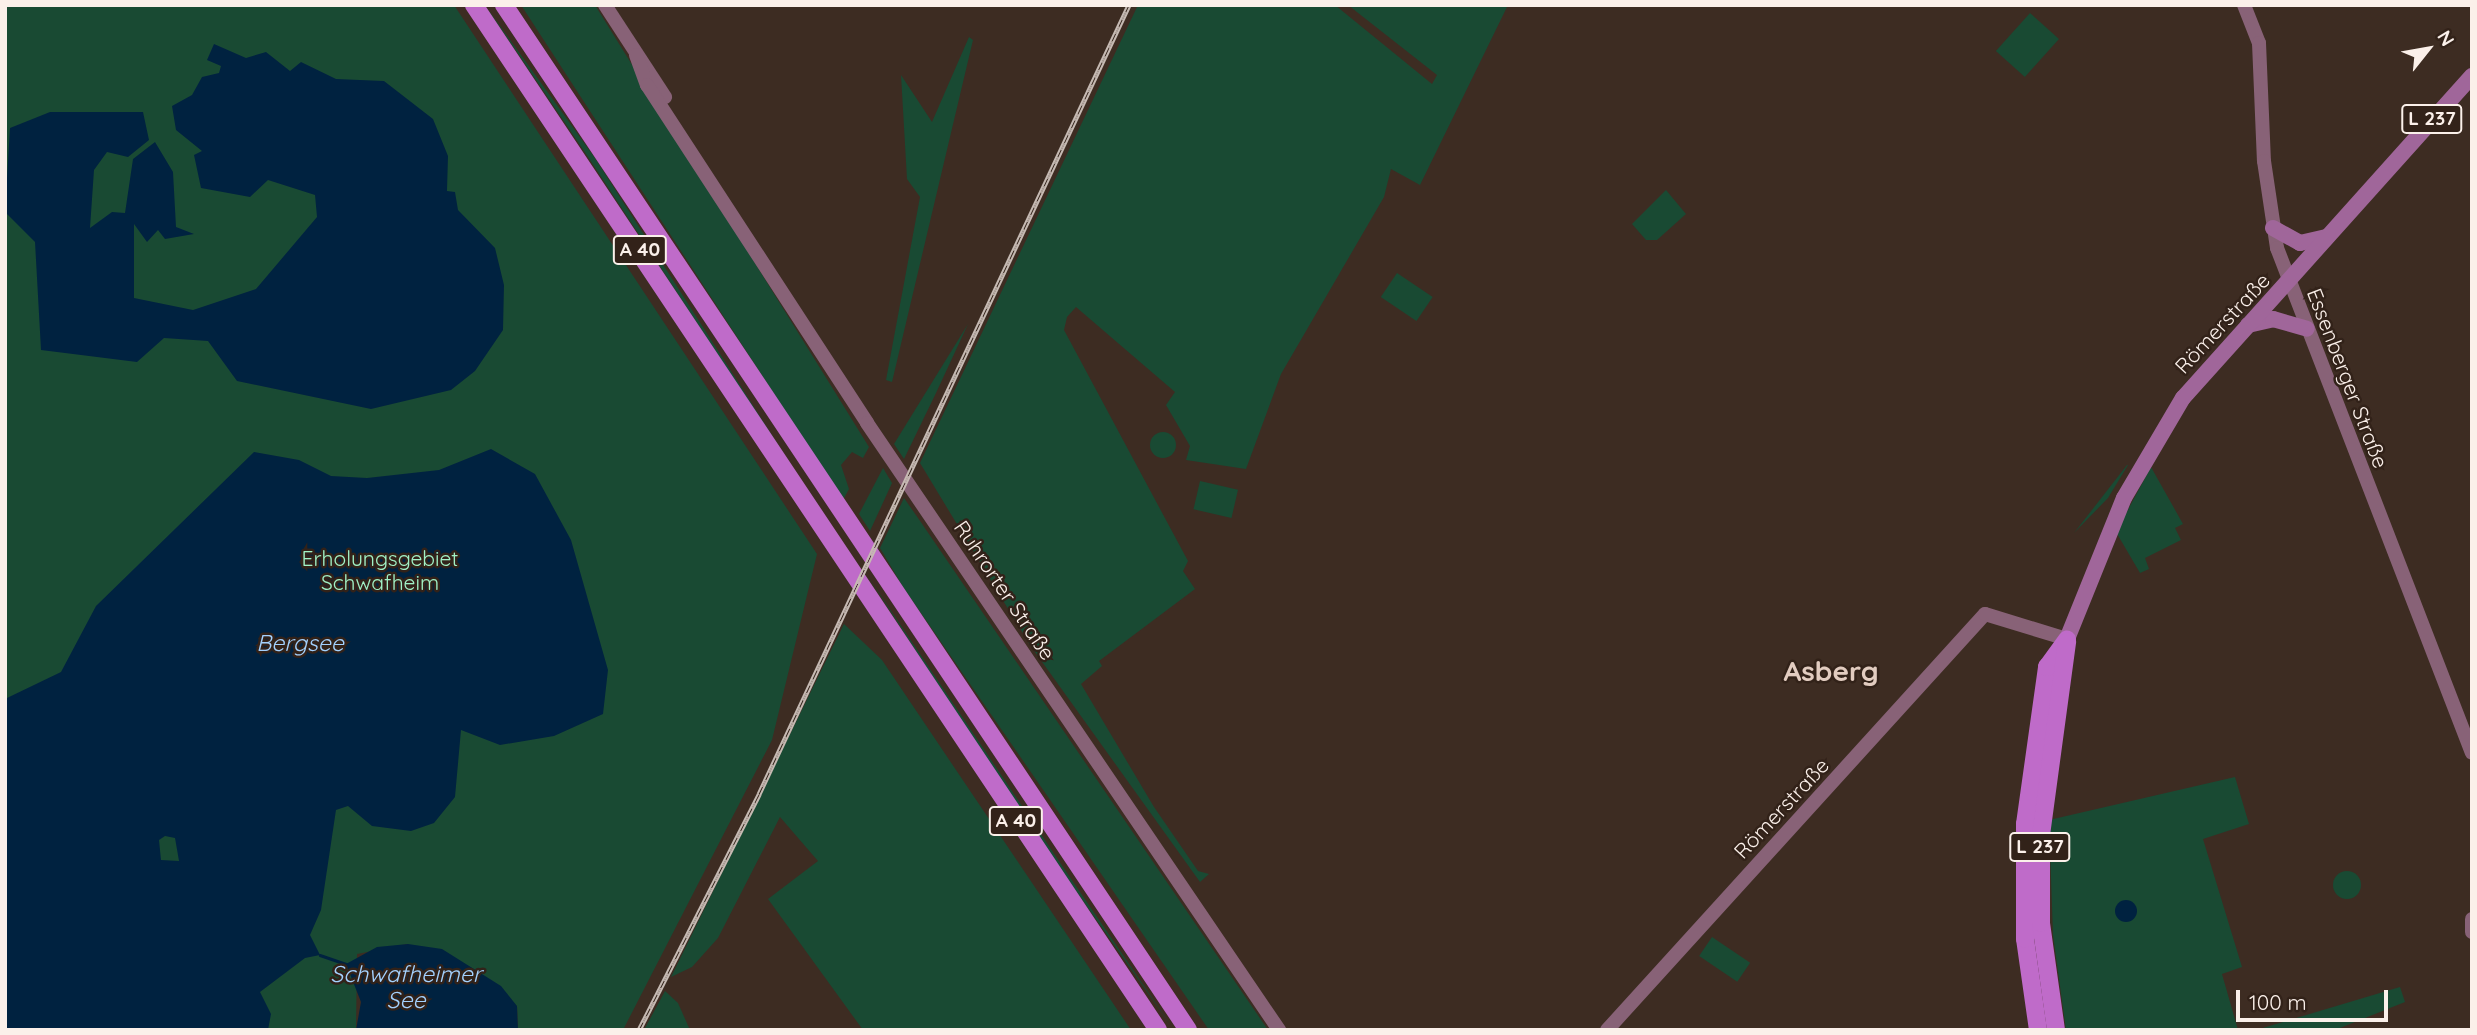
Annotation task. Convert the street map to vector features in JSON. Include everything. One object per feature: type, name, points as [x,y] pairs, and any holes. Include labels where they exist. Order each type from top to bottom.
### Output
[{"type":"highway","name":"A 40","points":[[474,5],[1158,1030]]},
{"type":"highway","name":"A 40","points":[[504,5],[1188,1030]]},
{"type":"highway","name":"L 237","points":[[2038,1030],[2025,939],[2025,824],[2047,667],[2067,639]]},
{"type":"highway","name":"L 237","points":[[2056,1030],[2041,923],[2040,835],[2067,639]]},
{"type":"main road","name":"Römerstraße","points":[[2067,639],[2099,550],[2151,448],[2190,387],[2289,282],[2472,76]]},
{"type":"main road","points":[[2273,228],[2301,243],[2327,237]]},
{"type":"main road","points":[[2248,325],[2273,320],[2307,330]]},
{"type":"street","name":"Ruhrorter Straße","points":[[605,5],[636,55],[647,85],[705,168],[867,423],[1279,1030]]},
{"type":"street","name":"Essenberger Straße","points":[[2244,5],[2259,43],[2273,228],[2289,282],[2472,753]]},
{"type":"street","name":"Römerstraße","points":[[1607,1030],[1985,614],[2067,639]]},
{"type":"street","points":[[2472,919],[2472,932]]},
{"type":"green space","name":"Erholungsgebiet Schwafheim","points":[[5,5],[454,5],[817,554],[772,740],[623,1030],[518,1030],[517,1006],[407,944],[357,954],[356,1030],[5,1030]]},
{"type":"green space","points":[[485,5],[595,158],[830,526],[588,157]]},
{"type":"green space","points":[[521,5],[595,5],[869,447],[863,458],[852,452],[841,465],[849,489],[843,500]]},
{"type":"green space","points":[[1138,5],[1335,5],[1432,84],[1437,75],[1348,5],[1508,5],[1420,185],[1391,169],[1384,197],[1281,374],[1246,469],[1186,460],[1190,446],[1166,405],[1175,392],[1076,307],[1067,317],[1064,330],[1188,561],[1183,571],[1195,589],[1099,661],[1102,666],[1081,684],[1154,807],[1198,871],[1209,874],[1200,882],[1030,645],[920,463]]},
{"type":"green space","points":[[2030,13],[2059,39],[2025,77],[1996,51]]},
{"type":"green space","points":[[969,37],[973,40],[892,382],[886,380],[920,197],[907,179],[901,75],[932,122]]},
{"type":"green space","points":[[1666,190],[1686,214],[1657,240],[1646,240],[1632,224]]},
{"type":"green space","points":[[1397,273],[1433,297],[1416,321],[1381,297]]},
{"type":"green space","points":[[968,324],[936,393],[904,459],[894,444]]},
{"type":"green space","points":[[1163,432],[1172,436],[1176,445],[1172,454],[1163,458],[1154,454],[1150,445],[1154,436]]},
{"type":"green space","points":[[2127,465],[2108,498],[2074,533]]},
{"type":"green space","points":[[2151,467],[2183,524],[2175,528],[2181,540],[2145,558],[2149,569],[2140,573],[2116,532]]},
{"type":"green space","points":[[883,468],[892,483],[870,531],[859,514]]},
{"type":"green space","points":[[1200,481],[1238,490],[1231,518],[1193,509]]},
{"type":"green space","points":[[904,498],[1268,1030],[1209,1030],[903,587],[880,548]]},
{"type":"green space","points":[[867,575],[1063,867],[1174,1030],[1016,806]]},
{"type":"green space","points":[[844,624],[882,660],[1131,1030],[863,1030],[768,899],[818,861],[780,817],[718,938],[692,967],[671,977]]},
{"type":"green space","points":[[2235,777],[2249,824],[2203,839],[2242,967],[2222,974],[2238,1030],[2066,1030],[2053,935],[2049,820]]},
{"type":"green space","points":[[2347,871],[2357,875],[2361,885],[2357,895],[2347,899],[2337,895],[2333,885],[2337,875]]},
{"type":"green space","points":[[1712,937],[1750,963],[1737,982],[1699,956]]},
{"type":"green space","points":[[2400,987],[2405,1002],[2335,1030],[2256,1030]]},
{"type":"green space","points":[[665,991],[678,1003],[690,1030],[644,1030]]},
{"type":"water","points":[[214,44],[246,58],[266,52],[290,71],[301,62],[336,79],[384,81],[433,119],[448,156],[447,191],[455,192],[458,210],[495,248],[504,285],[503,330],[475,371],[451,390],[371,409],[237,381],[208,341],[164,338],[137,362],[41,350],[35,242],[5,212],[10,128],[50,112],[143,112],[149,140],[128,157],[107,152],[94,170],[90,228],[112,212],[125,213],[133,159],[155,142],[173,172],[176,227],[194,234],[165,239],[158,230],[147,242],[134,224],[134,298],[193,310],[256,289],[317,217],[315,195],[268,180],[250,197],[201,188],[194,155],[202,151],[176,130],[172,106],[192,95],[202,77],[219,73],[221,66],[207,60]]},
{"type":"water","name":"Bergsee","points":[[491,449],[535,474],[571,540],[608,670],[603,714],[554,736],[500,745],[461,730],[455,797],[434,823],[411,831],[372,826],[348,806],[336,810],[321,910],[310,935],[320,955],[305,958],[260,992],[271,1014],[268,1030],[5,1030],[7,698],[61,672],[96,606],[254,452],[299,460],[331,476],[367,478],[439,470]],"holes":[[[165,836],[175,838],[179,861],[161,860],[159,840]]]},
{"type":"water","points":[[2126,900],[2134,903],[2137,911],[2134,919],[2126,922],[2118,919],[2115,911],[2118,903]]},
{"type":"water","name":"Schwafheimer See","points":[[408,944],[442,949],[501,986],[517,1006],[518,1030],[356,1030],[361,1002],[346,964],[377,947]]},
{"type":"waterway","points":[[320,955],[346,964]]},
{"type":"railway","points":[[639,1030],[759,794],[1129,5]]},
{"type":"district","name":"Asberg","points":[[1831,671]]}]
